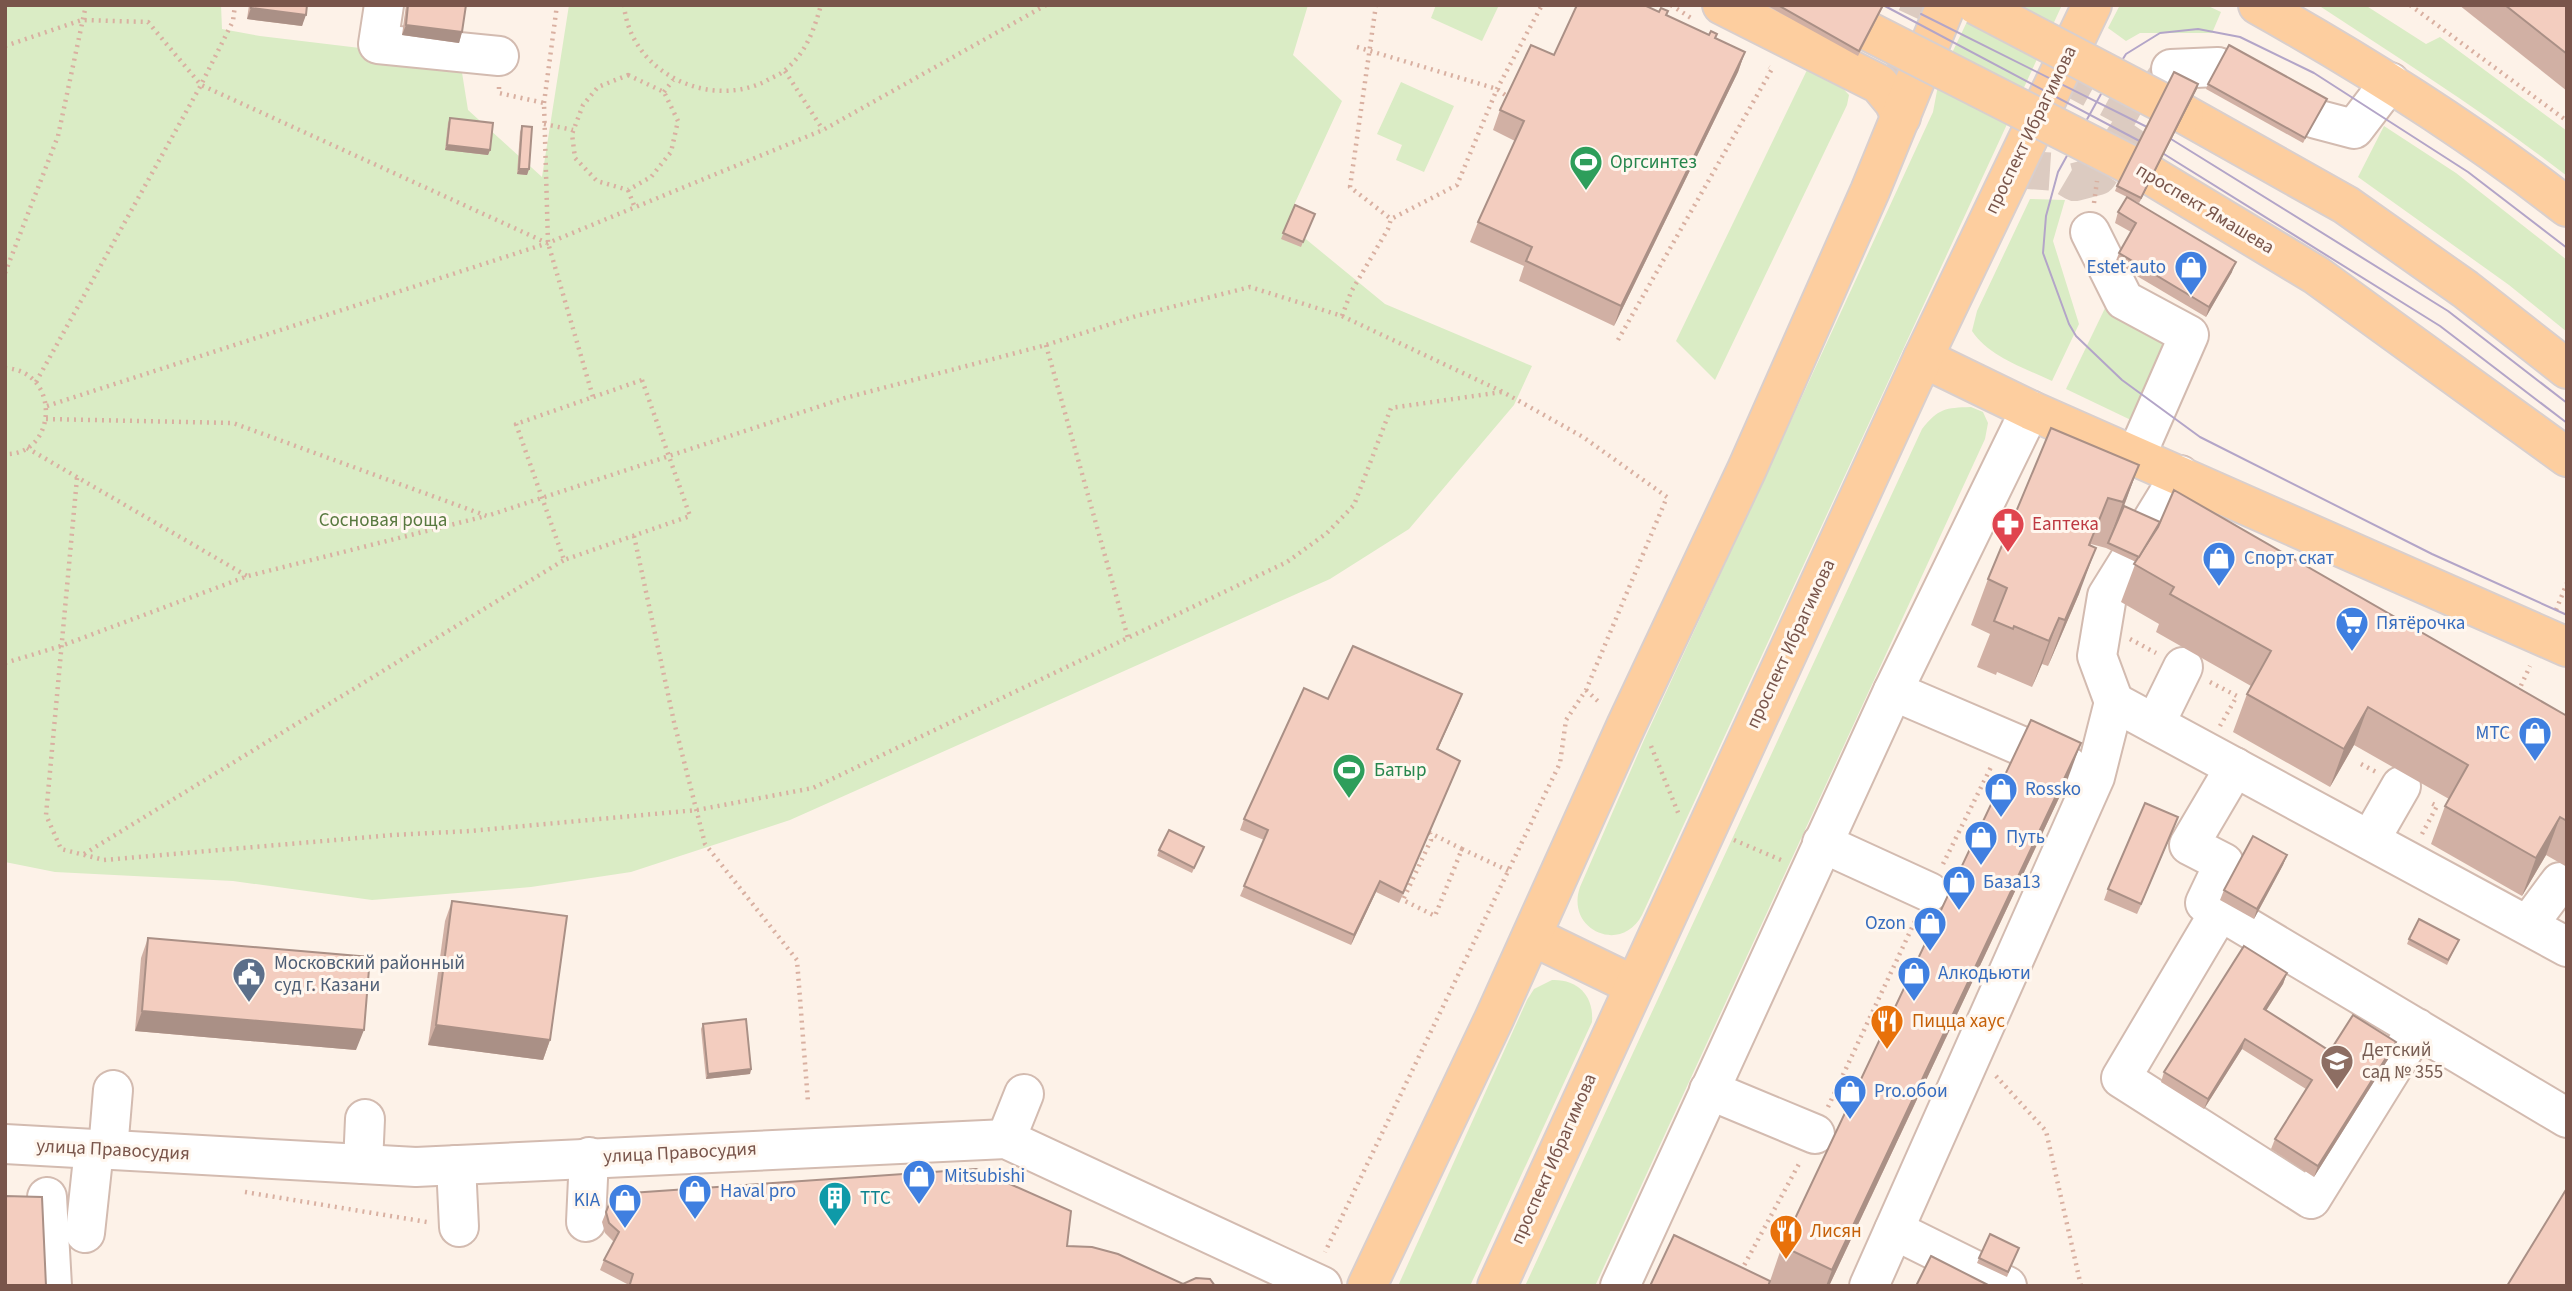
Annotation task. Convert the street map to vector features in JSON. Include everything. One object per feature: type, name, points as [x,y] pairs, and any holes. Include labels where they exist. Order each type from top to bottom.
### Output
[{"type":"main road","points":[[1367,1286],[1747,469],[1901,117],[1946,5]]},
{"type":"main road","points":[[1976,5],[2183,114],[2346,205],[2465,289],[2567,369]]},
{"type":"main road","name":"проспект Ибрагимова","points":[[1497,1286],[1923,358],[2092,5]]},
{"type":"main road","points":[[2260,6],[2390,82],[2567,206]]},
{"type":"main road","points":[[1713,16],[1879,84],[1894,102],[1901,117]]},
{"type":"main road","name":"проспект Ямашева","points":[[1843,18],[2152,176],[2316,275],[2567,457]]},
{"type":"main road","points":[[1923,358],[2030,410],[2567,648]]},
{"type":"main road","points":[[1532,936],[1633,985]]},
{"type":"street","points":[[384,5],[378,44],[499,56]]},
{"type":"street","points":[[2171,69],[2218,66]]},
{"type":"street","points":[[2316,119],[2354,129],[2390,82]]},
{"type":"street","points":[[2090,232],[2124,300],[2189,335],[2136,456]]},
{"type":"street","points":[[1620,1286],[1659,1243],[1709,1090],[1893,691],[2030,410]]},
{"type":"street","points":[[2150,524],[2179,475]]},
{"type":"street","points":[[1869,1286],[2095,777],[2114,702],[2097,656],[2107,596],[2130,559]]},
{"type":"street","points":[[2155,724],[2183,667]]},
{"type":"street","points":[[1893,691],[2095,777]]},
{"type":"street","points":[[2114,702],[2567,947]]},
{"type":"street","points":[[2235,768],[2189,845],[2224,863],[2205,903],[2567,1118]]},
{"type":"street","points":[[2370,840],[2401,786]]},
{"type":"street","points":[[1822,843],[1929,892]]},
{"type":"street","points":[[2528,925],[2560,882],[2567,886]]},
{"type":"street","points":[[2220,911],[2121,1078],[2311,1199],[2417,1028]]},
{"type":"street","points":[[85,1233],[113,1090]]},
{"type":"street","points":[[1709,1090],[1815,1134]]},
{"type":"street","points":[[1006,1139],[1024,1094]]},
{"type":"street","points":[[363,1164],[365,1119]]},
{"type":"street","name":"улица Правосудия","points":[[5,1144],[415,1167],[1006,1139],[1257,1272],[1318,1284]]},
{"type":"street","points":[[586,1222],[589,1157]]},
{"type":"street","points":[[456,1165],[459,1227]]},
{"type":"street","points":[[47,1197],[52,1286]]},
{"type":"street","points":[[1894,1230],[2007,1286]]},
{"type":"path","points":[[5,273],[58,136],[86,5]]},
{"type":"path","points":[[36,382],[201,85],[233,21],[235,5]]},
{"type":"path","points":[[557,5],[544,103],[548,243],[593,397]]},
{"type":"path","points":[[624,5],[625,20],[643,55],[673,80],[710,92],[750,89],[785,71],[810,41],[821,5]]},
{"type":"path","points":[[47,406],[548,243],[823,130],[1046,5]]},
{"type":"path","points":[[1376,5],[1350,187],[1391,219]]},
{"type":"path","points":[[1342,316],[1351,292],[1388,229],[1391,219],[1457,185],[1497,89],[1542,5]]},
{"type":"path","points":[[1671,5],[1713,16]]},
{"type":"path","points":[[2410,5],[2567,121]]},
{"type":"path","points":[[5,46],[82,20],[148,22],[201,85],[548,243]]},
{"type":"path","points":[[1357,47],[1497,89],[1508,97]]},
{"type":"path","points":[[499,56],[499,93],[544,103]]},
{"type":"path","points":[[1618,340],[1772,69],[1761,62]]},
{"type":"path","points":[[785,71],[823,130]]},
{"type":"path","points":[[628,75],[664,92],[678,121],[671,152],[651,177],[628,190],[597,181],[575,158],[573,130],[583,105],[598,87],[628,75]]},
{"type":"path","points":[[664,92],[673,80]]},
{"type":"path","points":[[544,124],[573,130]]},
{"type":"path","points":[[628,190],[635,208]]},
{"type":"path","points":[[5,663],[61,646],[248,576],[487,516],[668,454],[845,398],[1046,345],[1136,316],[1250,286],[1342,316],[1503,392],[1583,437],[1667,498],[1586,690],[1566,720],[1560,763],[1510,871],[1329,1239],[1318,1284]]},
{"type":"path","points":[[1046,345],[1128,638]]},
{"type":"path","points":[[5,368],[26,374],[36,382],[47,406],[40,435],[27,448],[5,454]]},
{"type":"path","points":[[83,855],[564,560],[690,516],[642,380],[516,424],[564,560]]},
{"type":"path","points":[[77,478],[46,815],[61,849],[104,860],[697,810],[813,788],[1287,562],[1327,533],[1354,505],[1391,408],[1503,392]]},
{"type":"path","points":[[46,419],[233,423],[487,516]]},
{"type":"path","points":[[27,448],[248,576]]},
{"type":"path","points":[[634,536],[674,722],[705,844],[797,960],[808,1102]]},
{"type":"path","points":[[1735,1282],[1815,1134],[1929,892],[2005,739]]},
{"type":"path","points":[[1462,849],[1435,916],[1403,900],[1431,840],[1430,833],[1510,871]]},
{"type":"path","points":[[1974,1052],[2046,1131],[2081,1286]]},
{"type":"path","points":[[244,1192],[459,1227]]},
{"type":"green space","name":"Сосновая роща","points":[[5,5],[221,5],[222,29],[460,60],[468,110],[542,177],[569,5],[1308,5],[1293,55],[1342,101],[1294,205],[1296,231],[1385,304],[1532,366],[1514,405],[1409,529],[1330,579],[790,820],[631,872],[531,887],[372,900],[233,881],[55,872],[5,862]]},
{"type":"green space","points":[[1436,5],[1499,5],[1482,41],[1431,18]]},
{"type":"green space","points":[[1975,5],[2062,5],[1642,915],[1633,927],[1621,934],[1598,932],[1587,925],[1580,915],[1577,902],[1580,887],[1644,740],[1933,112],[1939,80]]},
{"type":"green space","points":[[2120,5],[2206,5],[2221,12],[2212,33],[2140,33],[2126,41],[2108,28]]},
{"type":"green space","points":[[2318,5],[2365,5],[2426,44],[2440,37],[2567,131],[2567,176],[2475,109]]},
{"type":"green space","points":[[1808,68],[1839,84],[1849,95],[1847,105],[1715,380],[1676,341]]},
{"type":"green space","points":[[1401,82],[1454,106],[1424,172],[1396,160],[1402,145],[1377,134]]},
{"type":"green space","points":[[2384,126],[2456,173],[2567,260],[2567,332],[2509,285],[2358,177]]},
{"type":"green space","points":[[2030,199],[2065,200],[2053,241],[2079,324],[2052,381],[1998,355],[1972,331],[1977,311]]},
{"type":"green space","points":[[2107,304],[2172,335],[2133,421],[2066,389]]},
{"type":"green space","points":[[1971,407],[1983,412],[1988,423],[1985,439],[1595,1286],[1525,1286],[1922,429],[1943,410]]},
{"type":"green space","points":[[1552,980],[1569,982],[1582,991],[1590,1004],[1592,1022],[1470,1286],[1398,1286],[1527,1000],[1534,989]]},
{"type":"building","points":[[251,5],[307,5],[306,15],[251,8]]},
{"type":"building","points":[[408,5],[466,5],[462,32],[406,25]]},
{"type":"building","name":"Оргсинтез","points":[[1577,5],[1647,5],[1659,12],[1661,8],[1668,11],[1666,15],[1709,35],[1711,31],[1717,34],[1715,38],[1745,52],[1621,306],[1526,261],[1532,247],[1478,222],[1524,121],[1500,110],[1531,45],[1554,55]]},
{"type":"building","points":[[1778,5],[1883,5],[1859,51]]},
{"type":"building","points":[[2505,5],[2567,5],[2567,54]]},
{"type":"building","points":[[2229,45],[2327,99],[2305,138],[2208,84]]},
{"type":"building","points":[[2174,72],[2198,84],[2141,198],[2117,186]]},
{"type":"building","points":[[450,118],[493,123],[490,150],[447,145]]},
{"type":"building","points":[[522,126],[532,127],[529,169],[519,169]]},
{"type":"building","points":[[2127,197],[2236,262],[2209,307],[2119,253],[2136,223],[2118,212]]},
{"type":"building","points":[[1295,205],[1315,214],[1303,242],[1283,233]]},
{"type":"building","points":[[2051,428],[2139,465],[2123,502],[2108,498],[2089,545],[2096,548],[2065,620],[2059,618],[2049,641],[2014,626],[2013,629],[1994,621],[2007,588],[1988,579]]},
{"type":"building","points":[[2174,490],[2567,716],[2567,821],[2560,817],[2536,858],[2445,806],[2468,765],[2368,707],[2344,749],[2247,694],[2271,651],[2170,594],[2174,587],[2134,564],[2158,527]]},
{"type":"building","points":[[2124,506],[2160,522],[2139,557],[2108,543]]},
{"type":"building","name":"Батыр","points":[[1353,646],[1462,694],[1437,749],[1460,761],[1403,893],[1380,881],[1354,935],[1244,886],[1268,830],[1244,819],[1304,688],[1328,699]]},
{"type":"building","points":[[2031,720],[2081,743],[1832,1270],[1782,1246]]},
{"type":"building","points":[[2145,803],[2178,817],[2141,904],[2108,889]]},
{"type":"building","points":[[1169,830],[1204,847],[1194,868],[1159,850]]},
{"type":"building","points":[[2253,836],[2287,855],[2257,909],[2224,890]]},
{"type":"building","points":[[452,901],[567,916],[550,1040],[436,1025]]},
{"type":"building","points":[[2419,919],[2459,940],[2448,960],[2409,939]]},
{"type":"building","name":"Московский районный суд г. Казани","points":[[148,938],[370,957],[364,1030],[142,1011]]},
{"type":"building","points":[[2244,946],[2287,973],[2264,1009],[2330,1051],[2353,1015],[2396,1042],[2318,1166],[2275,1139],[2312,1080],[2245,1039],[2208,1099],[2164,1072]]},
{"type":"building","points":[[746,1019],[751,1069],[708,1074],[703,1024]]},
{"type":"building","name":"ТТС","points":[[976,1169],[1071,1211],[1067,1246],[1092,1247],[1118,1254],[1183,1284],[1196,1278],[1210,1279],[1215,1286],[632,1286],[630,1284],[633,1274],[604,1260],[619,1232],[609,1223],[606,1212],[616,1194]]},
{"type":"building","points":[[2567,1188],[2567,1286],[2507,1286]]},
{"type":"building","points":[[5,1196],[42,1197],[46,1286],[5,1286]]},
{"type":"building","points":[[1990,1234],[2019,1248],[2008,1272],[1979,1258]]},
{"type":"building","points":[[1674,1235],[1770,1281],[1768,1286],[1650,1286]]},
{"type":"building","points":[[1931,1256],[1990,1286],[1916,1286]]},
{"type":"tunnel","points":[[1887,64],[1896,61],[1922,5]]},
{"type":"tunnel","points":[[2012,169],[2058,172],[2075,182],[2098,176],[2171,70]]},
{"type":"tunnel","points":[[2059,71],[2140,115]]},
{"type":"tram line","points":[[1883,5],[2164,154],[2440,326],[2567,423]]},
{"type":"tram line","points":[[1921,14],[2171,139],[2448,311],[2567,403]]},
{"type":"tram line","points":[[2567,248],[2468,172],[2314,73],[2240,37],[2198,29],[2160,33],[2126,54],[2058,172],[2046,216],[2043,253],[2076,336],[2122,380],[2200,437],[2432,554],[2567,615]]},
{"type":"place","name":"Оргсинтез","points":[[1586,192]]},
{"type":"place","name":"Estet auto","points":[[2191,297]]},
{"type":"place","name":"Еаптека","points":[[2008,554]]},
{"type":"place","name":"Спорт скат","points":[[2219,588]]},
{"type":"place","name":"Пятёрочка","points":[[2352,653]]},
{"type":"place","name":"МТС","points":[[2535,763]]},
{"type":"place","name":"Батыр","points":[[1349,800]]},
{"type":"place","name":"Rossko","points":[[2001,819]]},
{"type":"place","name":"Путь","points":[[1981,867]]},
{"type":"place","name":"База13","points":[[1959,912]]},
{"type":"place","name":"Ozon","points":[[1930,953]]},
{"type":"place","name":"Алкодьюти","points":[[1914,1003]]},
{"type":"place","name":"Московский районный суд г. Казани","points":[[249,1004]]},
{"type":"place","name":"Пицца хаус","points":[[1887,1051]]},
{"type":"place","name":"Детский сад № 355","points":[[2337,1091]]},
{"type":"place","name":"Pro.обои","points":[[1850,1121]]},
{"type":"place","name":"Mitsubishi","points":[[919,1206]]},
{"type":"place","name":"Haval pro","points":[[695,1221]]},
{"type":"place","name":"ТТС","points":[[835,1228]]},
{"type":"place","name":"KIA","points":[[625,1230]]},
{"type":"place","name":"Лисян","points":[[1786,1261]]}]
